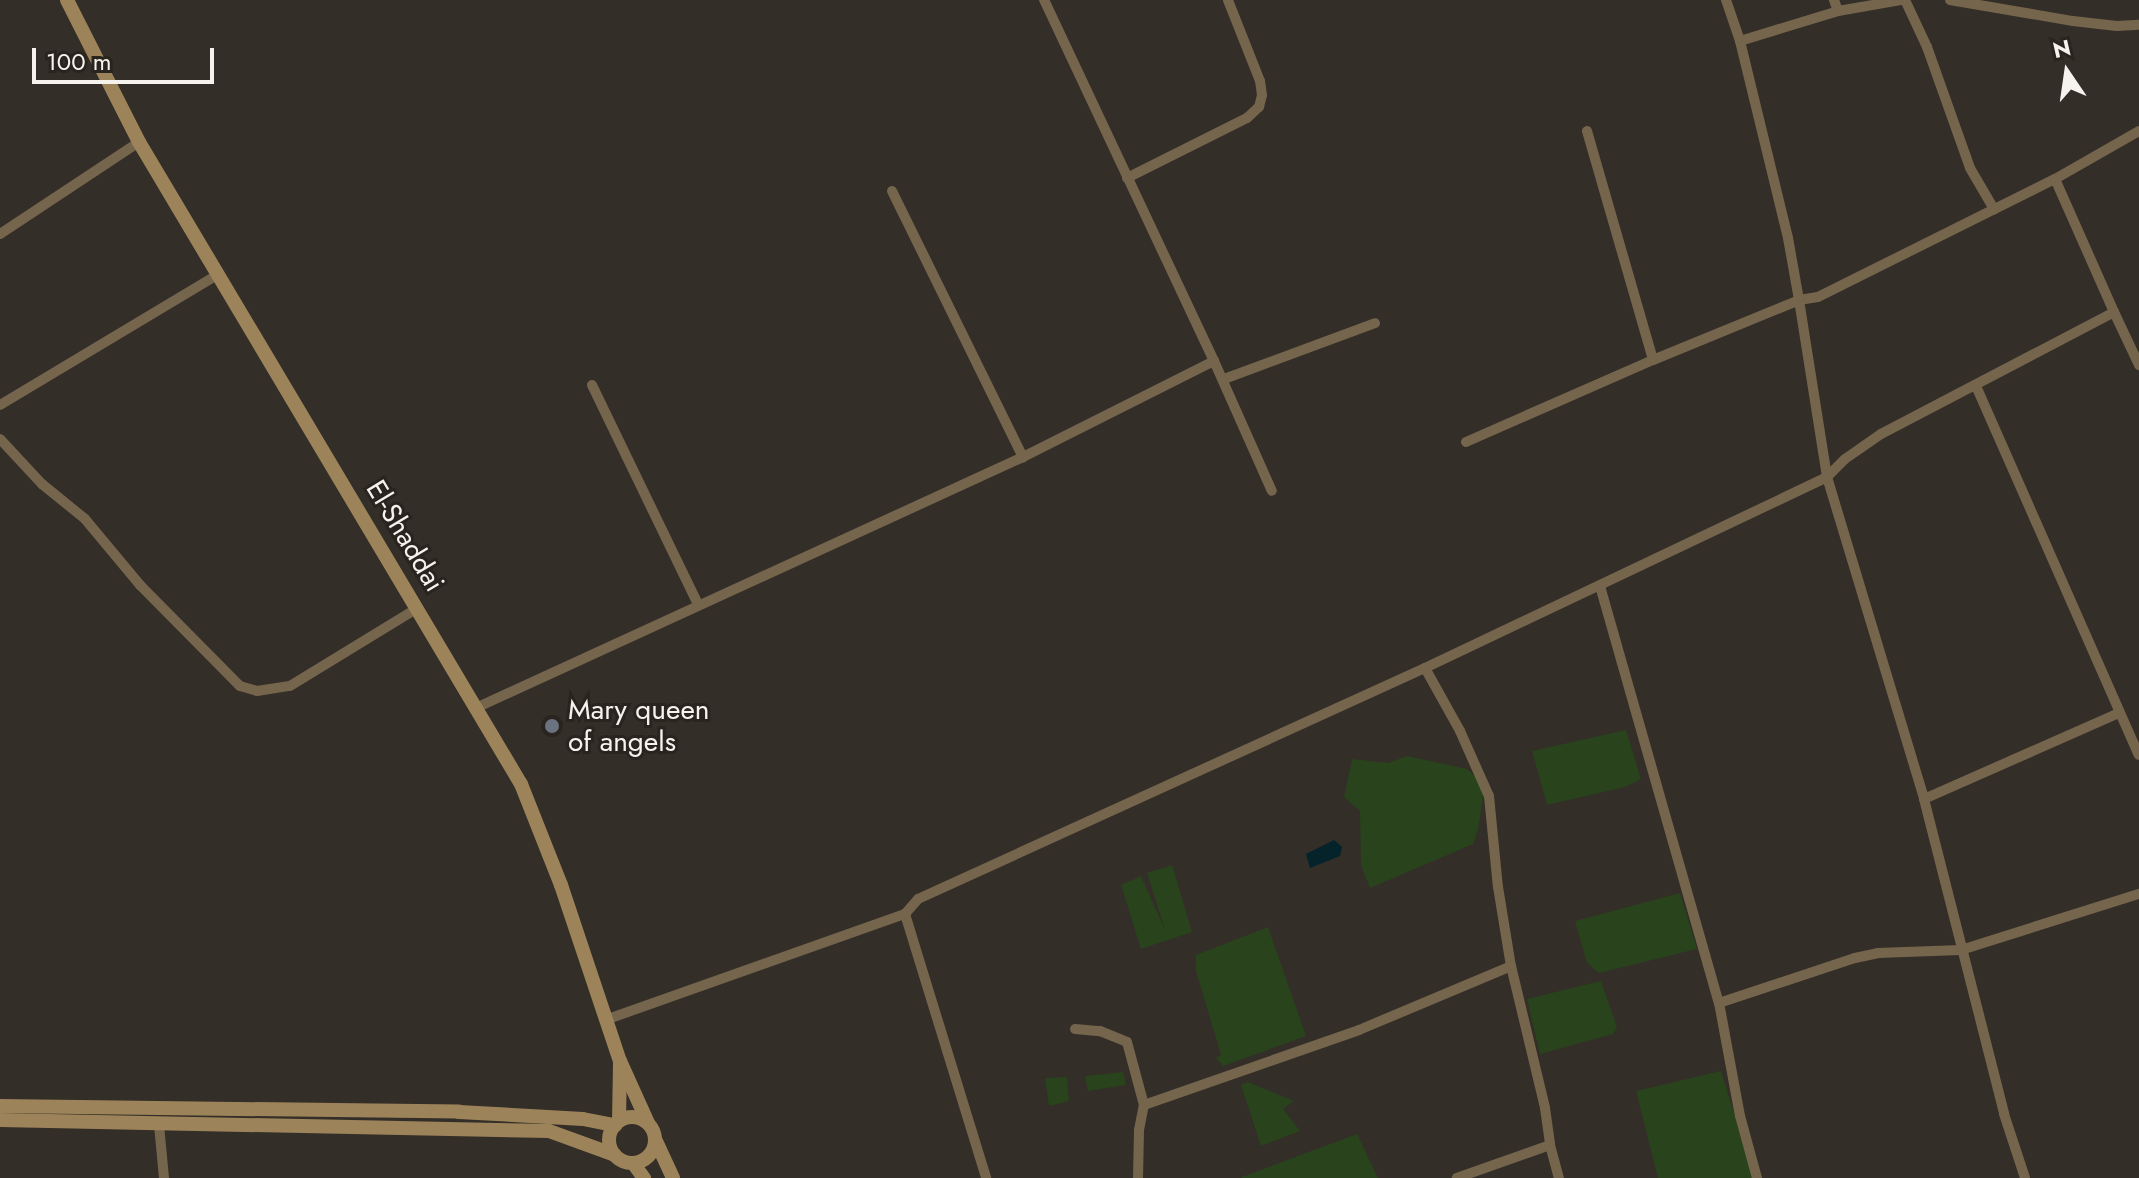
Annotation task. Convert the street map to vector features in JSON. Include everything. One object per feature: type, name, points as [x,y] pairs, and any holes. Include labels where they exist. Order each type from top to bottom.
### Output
[{"type":"street","name":"El-Shaddai","points":[[67,0],[139,142],[478,707],[521,784],[608,1019],[620,1061],[648,1123]]},
{"type":"street","points":[[1044,0],[1224,379],[1272,491]]},
{"type":"street","points":[[1127,178],[1247,118],[1259,107],[1262,95],[1260,81],[1228,0]]},
{"type":"street","points":[[1726,0],[1740,41],[1788,238],[1827,477],[1878,636],[1924,799],[2004,1114],[2025,1178]]},
{"type":"street","points":[[1740,41],[1836,5],[1903,0],[1927,47],[1970,168],[1994,209]]},
{"type":"street","points":[[1950,0],[2073,21],[2139,25]]},
{"type":"street","points":[[1587,131],[1653,360]]},
{"type":"street","points":[[1466,442],[1653,360],[1799,300],[1818,297],[2055,179],[2139,131]]},
{"type":"street","points":[[0,234],[139,142]]},
{"type":"street","points":[[2055,179],[2139,365]]},
{"type":"street","points":[[892,191],[1023,457]]},
{"type":"street","points":[[0,405],[217,275]]},
{"type":"street","points":[[608,1019],[905,914],[918,899],[1425,668],[1827,477],[1845,459],[1881,434],[2114,312]]},
{"type":"street","points":[[1224,379],[1375,323]]},
{"type":"street","points":[[478,707],[1023,457],[1214,361]]},
{"type":"street","points":[[592,385],[698,604]]},
{"type":"street","points":[[1976,386],[2139,755]]},
{"type":"street","points":[[0,439],[42,484],[85,519],[140,585],[240,686],[257,691],[290,686],[418,608]]},
{"type":"street","points":[[1600,586],[1719,1003],[1740,1116],[1757,1178]]},
{"type":"street","points":[[1425,668],[1460,731],[1489,796],[1498,887],[1511,966],[1559,1178]]},
{"type":"street","points":[[1924,799],[2011,764],[2119,713]]},
{"type":"street","points":[[1719,1003],[1855,958],[1878,953],[1961,950],[2070,919],[2139,894]]},
{"type":"street","points":[[905,914],[986,1178]]},
{"type":"street","points":[[1144,1105],[1359,1030],[1511,966]]},
{"type":"street","points":[[1075,1029],[1100,1031],[1127,1042],[1144,1105],[1139,1130],[1138,1178]]},
{"type":"street","points":[[615,1155],[609,1143],[617,1123],[620,1061]]},
{"type":"street","points":[[0,1106],[333,1118],[549,1131],[633,1163],[644,1178]]},
{"type":"street","points":[[0,1120],[159,1125],[459,1112],[617,1123],[633,1117],[648,1123],[673,1178]]},
{"type":"street","points":[[159,1125],[164,1178]]},
{"type":"street","points":[[633,1163],[647,1158],[655,1139]]},
{"type":"street","points":[[1457,1178],[1550,1145]]},
{"type":"green space","points":[[1626,730],[1641,779],[1625,787],[1547,805],[1532,751]]},
{"type":"green space","points":[[1407,756],[1467,769],[1485,785],[1478,829],[1473,844],[1370,888],[1361,865],[1360,811],[1344,797],[1352,759],[1388,763]]},
{"type":"green space","points":[[1172,865],[1192,932],[1141,949],[1121,885],[1141,876],[1165,930],[1147,873]]},
{"type":"green space","points":[[1680,893],[1697,949],[1599,973],[1587,963],[1575,921]]},
{"type":"green space","points":[[1268,927],[1306,1036],[1223,1066],[1216,1058],[1221,1055],[1196,971],[1196,955]]},
{"type":"green space","points":[[1601,981],[1617,1027],[1613,1034],[1540,1054],[1527,999]]},
{"type":"green space","points":[[1721,1071],[1754,1178],[1658,1178],[1636,1091]]},
{"type":"green space","points":[[1123,1072],[1126,1085],[1088,1091],[1085,1076]]},
{"type":"green space","points":[[1067,1077],[1069,1101],[1049,1106],[1045,1078]]},
{"type":"green space","points":[[1248,1082],[1294,1101],[1283,1109],[1300,1131],[1261,1146],[1241,1085]]},
{"type":"green space","points":[[1357,1134],[1378,1178],[1242,1178],[1242,1177]]},
{"type":"water","points":[[1334,840],[1342,847],[1340,856],[1310,868],[1306,854]]},
{"type":"place","name":"Mary queen of angels","points":[[552,726]]}]
